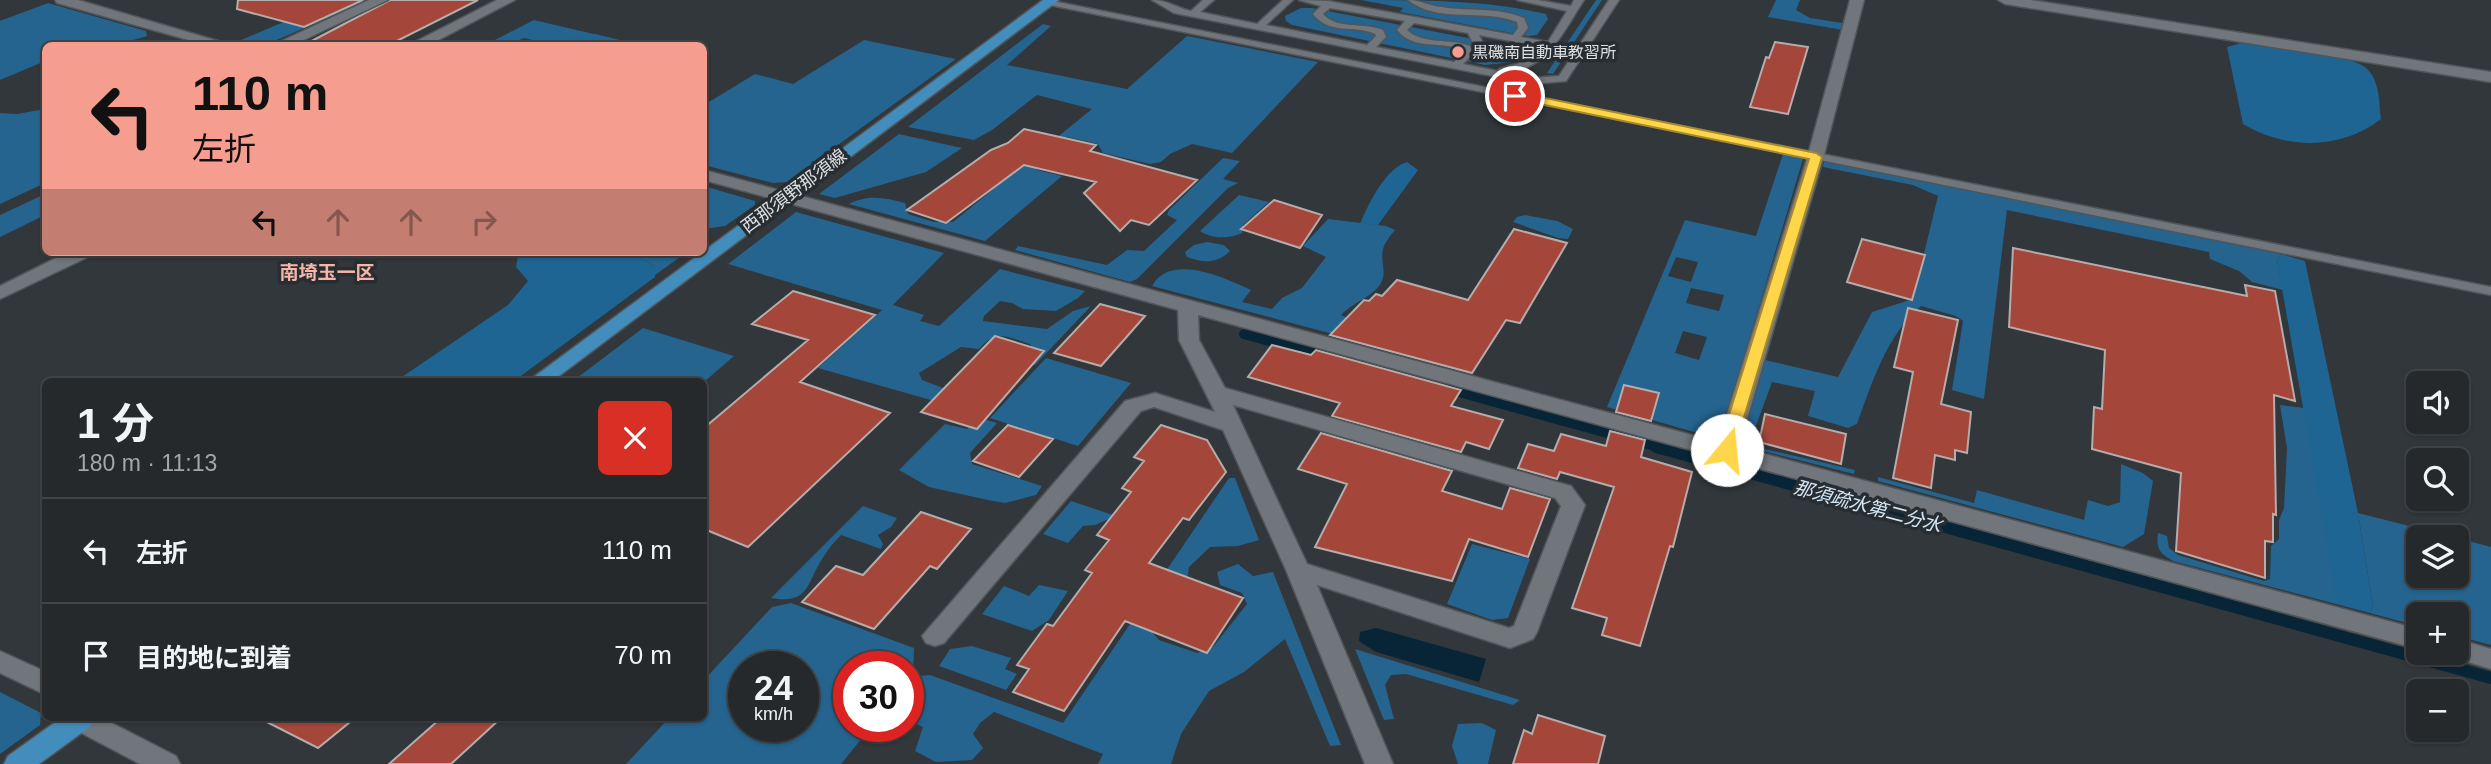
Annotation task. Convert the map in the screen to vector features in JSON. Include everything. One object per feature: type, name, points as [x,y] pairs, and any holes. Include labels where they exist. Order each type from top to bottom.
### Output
[{"type":"main road","name":"西那須野那須線","points":[[707,255],[1051,1]]},
{"type":"main road","name":"西那須野那須線","points":[[542,378],[706,256]]},
{"type":"main road","points":[[19,764],[77,721]]},
{"type":"street","points":[[62,0],[214,42]]},
{"type":"street","points":[[287,42],[381,0]]},
{"type":"street","points":[[422,42],[508,0]]},
{"type":"street","points":[[1727,450],[1816,156],[1857,0]]},
{"type":"street","points":[[2005,0],[2491,77]]},
{"type":"street","points":[[707,176],[2406,636]]},
{"type":"street","points":[[0,293],[75,256]]},
{"type":"street","points":[[1188,307],[1189,340],[1217,393],[1298,570],[1379,764]]},
{"type":"street","points":[[1217,393],[1563,492],[1573,505],[1524,632],[1510,638],[1298,570]]},
{"type":"street","points":[[935,636],[1133,406],[1155,400],[1231,425]]},
{"type":"street","points":[[2469,653],[2491,659]]},
{"type":"street","points":[[0,661],[42,683]]},
{"type":"street","points":[[87,721],[166,764]]},
{"type":"lane","points":[[1157,0],[1174,10],[1532,81],[1562,79],[1614,0]]},
{"type":"lane","points":[[1193,14],[1209,0]]},
{"type":"lane","points":[[1259,27],[1288,0]]},
{"type":"lane","points":[[1304,0],[1550,45]]},
{"type":"lane","points":[[1413,0],[1449,12],[1485,9],[1511,14],[1521,20],[1520,40]]},
{"type":"lane","points":[[1487,72],[1526,68],[1537,62],[1576,4],[1522,0]]},
{"type":"lane","points":[[1051,1],[2491,291]]},
{"type":"lane","points":[[1331,3],[1318,14],[1326,22],[1341,26],[1363,25],[1380,32],[1381,37],[1369,49]]},
{"type":"lane","points":[[1410,20],[1402,30],[1410,38],[1426,42],[1448,41],[1466,48],[1468,54],[1457,66]]},
{"type":"lane","points":[[1472,31],[1484,55],[1520,40]]},
{"type":"shaded area","points":[[336,0],[369,0],[272,42],[241,40]]},
{"type":"shaded area","points":[[1361,0],[1478,3],[1546,14],[1548,19],[1537,35],[1528,36],[1400,12],[1403,8]]},
{"type":"shaded area","points":[[1596,0],[1602,0],[1553,74],[1547,73]]},
{"type":"shaded area","points":[[1776,0],[1800,0],[1796,10],[1810,18],[1842,23],[1843,30],[1768,17]]},
{"type":"shaded area","points":[[48,3],[146,31],[147,36],[126,42],[42,42],[42,62],[0,80],[0,21]]},
{"type":"shaded area","points":[[1301,8],[1520,48],[1525,57],[1514,62],[1485,65],[1292,25],[1286,21],[1285,16]]},
{"type":"shaded area","points":[[534,20],[627,42],[541,42],[524,38],[515,42],[491,42]]},
{"type":"shaded area","points":[[1043,24],[1051,26],[1007,65],[1127,89],[1187,36],[1318,62],[1232,153],[1192,144],[1170,154],[1161,162],[1150,164],[1103,153],[1098,144],[1067,137],[1034,166],[1037,170],[1062,176],[985,241],[849,204],[870,198],[891,200],[905,203],[908,214],[934,222],[953,222],[1092,109],[1037,95],[992,130],[974,140],[908,127]]},
{"type":"shaded area","points":[[595,34],[628,42],[561,42]]},
{"type":"shaded area","points":[[864,40],[956,59],[787,182],[773,183],[707,166],[707,103],[755,74],[793,84]]},
{"type":"shaded area","points":[[2245,42],[2327,54],[2366,68],[2376,85],[2381,119],[2349,137],[2314,143],[2278,139],[2243,124],[2227,47]]},
{"type":"shaded area","points":[[42,110],[42,184],[0,204],[0,113],[17,114]]},
{"type":"shaded area","points":[[899,134],[962,148],[926,172],[835,198],[819,194]]},
{"type":"shaded area","points":[[1783,154],[1803,159],[1722,430],[1708,436],[1607,407],[1685,220],[1756,236]],"holes":[[[1676,257],[1698,262],[1691,282],[1668,276]],[[1691,288],[1724,295],[1719,311],[1686,303]],[[1683,331],[1707,337],[1699,360],[1675,353]]]},
{"type":"shaded area","points":[[1223,158],[1240,161],[1223,179],[1238,183],[1228,188],[1137,279],[1130,282],[1015,250],[1018,246],[1107,265],[1127,250],[1144,251],[1177,220],[1167,215],[1169,210]]},
{"type":"shaded area","points":[[1824,161],[2281,254],[2277,260],[2283,290],[2252,282],[2239,271],[2210,259],[2209,252],[2007,210],[1984,399],[1952,390],[1963,321],[1956,316],[1921,306],[1898,331],[1889,346],[1857,424],[1848,428],[1808,416],[1815,391],[1772,382],[1750,442],[1756,447],[1855,470],[1854,474],[1747,447],[1741,437],[1765,360],[1838,377],[1872,312],[1913,299],[1938,196],[1913,185],[1823,167]]},
{"type":"shaded area","points":[[1407,162],[1418,170],[1378,225],[1360,224],[1385,179]]},
{"type":"shaded area","points":[[707,187],[755,201],[755,205],[725,226],[707,229]]},
{"type":"shaded area","points":[[42,195],[42,216],[0,237],[0,215]]},
{"type":"shaded area","points":[[1239,195],[1269,202],[1243,225],[1242,233],[1221,237],[1200,231]]},
{"type":"shaded area","points":[[796,212],[944,253],[893,305],[924,315],[920,321],[939,326],[1000,269],[1085,291],[1056,311],[1023,309],[1000,301],[984,316],[983,321],[1047,329],[1073,311],[1091,306],[1035,365],[1024,362],[1034,351],[1030,344],[1003,336],[991,339],[979,349],[961,347],[919,373],[922,380],[975,400],[966,410],[818,368],[882,310],[728,264]]},
{"type":"shaded area","points":[[1525,215],[1557,221],[1573,229],[1568,239],[1558,238],[1513,222],[1517,217]]},
{"type":"shaded area","points":[[1328,219],[1386,226],[1395,230],[1383,249],[1383,275],[1378,288],[1341,315],[1368,327],[1348,338],[1152,286],[1160,276],[1172,271],[1199,271],[1251,290],[1242,302],[1272,309],[1282,298],[1302,288],[1326,257],[1303,246]]},
{"type":"shaded area","points":[[1207,242],[1224,245],[1230,251],[1210,261],[1187,257],[1185,252],[1194,245]]},
{"type":"shaded area","points":[[2281,254],[2305,261],[2358,513],[2373,607],[2370,613],[2340,605],[2336,595],[2277,260]]},
{"type":"shaded area","points":[[518,256],[638,256],[655,267],[655,277],[518,378],[400,378],[508,305],[528,281],[516,267]]},
{"type":"shaded area","points":[[638,256],[682,256],[655,275],[655,267]]},
{"type":"shaded area","points":[[643,328],[734,356],[707,379],[577,378]]},
{"type":"shaded area","points":[[1046,358],[1131,383],[1078,446],[990,418]]},
{"type":"shaded area","points":[[2280,405],[2304,408],[2340,605],[2173,561],[2158,547],[2158,533],[2167,536],[2169,548],[2178,555],[2264,581],[2270,579],[2271,546],[2279,539],[2279,520],[2284,508],[2287,448]]},
{"type":"shaded area","points":[[979,418],[997,423],[970,453],[972,464],[1042,486],[1036,495],[1005,503],[988,500],[929,487],[899,470],[945,424],[967,429]]},
{"type":"shaded area","points":[[2121,464],[2143,473],[2153,481],[2144,534],[2123,547],[1878,481],[1878,477],[1974,503],[1977,490],[2084,520],[2088,500],[2108,506],[2120,502]]},
{"type":"shaded area","points":[[1229,478],[1235,478],[1259,540],[1238,546],[1210,547],[1189,567],[1187,581],[1151,631],[1159,640],[1197,653],[1213,647],[1247,604],[1242,593],[1220,585],[1217,572],[1238,564],[1253,576],[1273,572],[1341,745],[1330,746],[1285,639],[1244,672],[1209,691],[1181,734],[1171,764],[1098,764],[1103,754],[994,712],[980,723],[973,734],[983,748],[972,760],[936,762],[915,751],[918,742],[924,742],[924,676],[930,675],[1063,723]]},
{"type":"shaded area","points":[[1071,501],[1116,516],[1095,525],[1083,526],[1068,543],[1043,534]]},
{"type":"shaded area","points":[[863,506],[897,518],[891,527],[878,535],[883,544],[881,549],[841,535],[826,553],[801,595],[784,599],[771,598]]},
{"type":"shaded area","points":[[2358,513],[2406,525],[2406,588],[2469,588],[2469,541],[2491,547],[2491,645],[2469,639],[2469,602],[2406,602],[2406,623],[2370,613],[2373,607]]},
{"type":"shaded area","points":[[1472,544],[1530,559],[1508,618],[1492,620],[1447,604]]},
{"type":"shaded area","points":[[1039,585],[1068,591],[1049,620],[1032,631],[982,614],[1004,586],[1029,596]]},
{"type":"shaded area","points":[[791,603],[914,648],[914,651],[833,651],[833,742],[859,742],[841,764],[626,764],[666,721],[707,721],[707,677],[728,654],[728,742],[819,742],[819,651],[731,651],[772,607]]},
{"type":"shaded area","points":[[1376,628],[1486,659],[1479,682],[1376,652],[1359,641],[1360,632]]},
{"type":"shaded area","points":[[972,646],[1011,658],[1005,669],[1017,674],[1006,690],[939,666],[950,649]]},
{"type":"shaded area","points":[[1355,649],[1520,700],[1513,705],[1406,674],[1391,675],[1385,685],[1394,719],[1384,720]]},
{"type":"shaded area","points":[[0,692],[41,713],[40,725],[0,754]]},
{"type":"shaded area","points":[[1482,723],[1496,730],[1488,764],[1458,764],[1452,746],[1458,724]]},
{"type":"building","points":[[238,0],[363,0],[304,27],[237,9]]},
{"type":"building","points":[[390,0],[478,0],[395,42],[310,42]]},
{"type":"building","points":[[1775,42],[1808,47],[1788,114],[1750,107],[1766,57],[1769,58]]},
{"type":"building","points":[[1024,129],[1096,145],[1090,151],[1197,180],[1149,225],[1131,220],[1120,231],[1084,193],[1096,182],[1024,165],[946,223],[907,210],[991,150],[1008,143]]},
{"type":"building","points":[[1274,200],[1322,215],[1300,248],[1241,229]]},
{"type":"building","points":[[1514,229],[1567,243],[1520,323],[1506,320],[1472,373],[1330,335],[1364,300],[1369,301],[1376,294],[1382,296],[1397,280],[1468,300]]},
{"type":"building","points":[[1862,239],[1925,255],[1912,300],[1847,282]]},
{"type":"building","points":[[2013,248],[2247,296],[2245,285],[2275,291],[2295,401],[2274,395],[2276,515],[2273,514],[2273,542],[2265,541],[2265,578],[2176,551],[2181,473],[2092,449],[2094,407],[2102,409],[2105,350],[2009,327]]},
{"type":"building","points":[[793,291],[875,315],[800,382],[890,413],[748,547],[707,530],[707,425],[808,340],[752,324]]},
{"type":"building","points":[[1100,304],[1145,316],[1101,366],[1054,353]]},
{"type":"building","points":[[1908,308],[1958,320],[1941,404],[1971,412],[1967,453],[1955,450],[1955,460],[1935,455],[1931,488],[1893,478],[1913,372],[1894,367]]},
{"type":"building","points":[[995,336],[1044,351],[977,429],[921,412]]},
{"type":"building","points":[[1272,345],[1311,355],[1316,350],[1461,390],[1451,406],[1503,420],[1489,449],[1466,442],[1461,452],[1332,416],[1340,403],[1248,377]]},
{"type":"building","points":[[1624,385],[1659,393],[1651,421],[1616,412]]},
{"type":"building","points":[[1765,414],[1846,434],[1841,464],[1759,442]]},
{"type":"building","points":[[1008,425],[1053,439],[1019,477],[973,461]]},
{"type":"building","points":[[1161,425],[1207,440],[1226,472],[1189,520],[1183,518],[1149,563],[1243,598],[1207,653],[1125,621],[1064,711],[1013,692],[1029,669],[1017,665],[1047,624],[1053,626],[1092,573],[1085,570],[1109,540],[1097,535],[1131,492],[1122,488],[1144,461],[1134,457]]},
{"type":"building","points":[[1610,431],[1645,440],[1641,457],[1692,472],[1673,547],[1670,546],[1640,646],[1602,635],[1607,618],[1572,608],[1614,487],[1560,472],[1557,479],[1518,468],[1528,444],[1554,451],[1561,434],[1606,446]]},
{"type":"building","points":[[1321,433],[1452,471],[1442,491],[1502,509],[1510,488],[1550,499],[1528,557],[1469,539],[1452,581],[1315,547],[1347,484],[1298,469]]},
{"type":"building","points":[[921,512],[971,529],[937,569],[930,566],[874,629],[802,602],[836,566],[863,575]]},
{"type":"building","points":[[1538,715],[1605,736],[1598,764],[1513,764],[1524,730],[1532,734]]},
{"type":"building","points":[[265,721],[351,721],[318,748]]},
{"type":"building","points":[[438,721],[498,721],[451,764],[389,764]]},
{"type":"waterway","name":"那須疏水第二分水","points":[[1244,334],[1324,356]]},
{"type":"waterway","name":"那須疏水第二分水","points":[[1448,389],[1662,448]]},
{"type":"waterway","name":"那須疏水第二分水","points":[[1656,447],[2491,678]]},
{"type":"place","name":"黒磯南自動車教習所","points":[[1458,52]]},
{"type":"district","name":"南埼玉一区","points":[[327,272]]},
{"type":"route","points":[[1515,96],[1816,157],[1727,450]]}]
